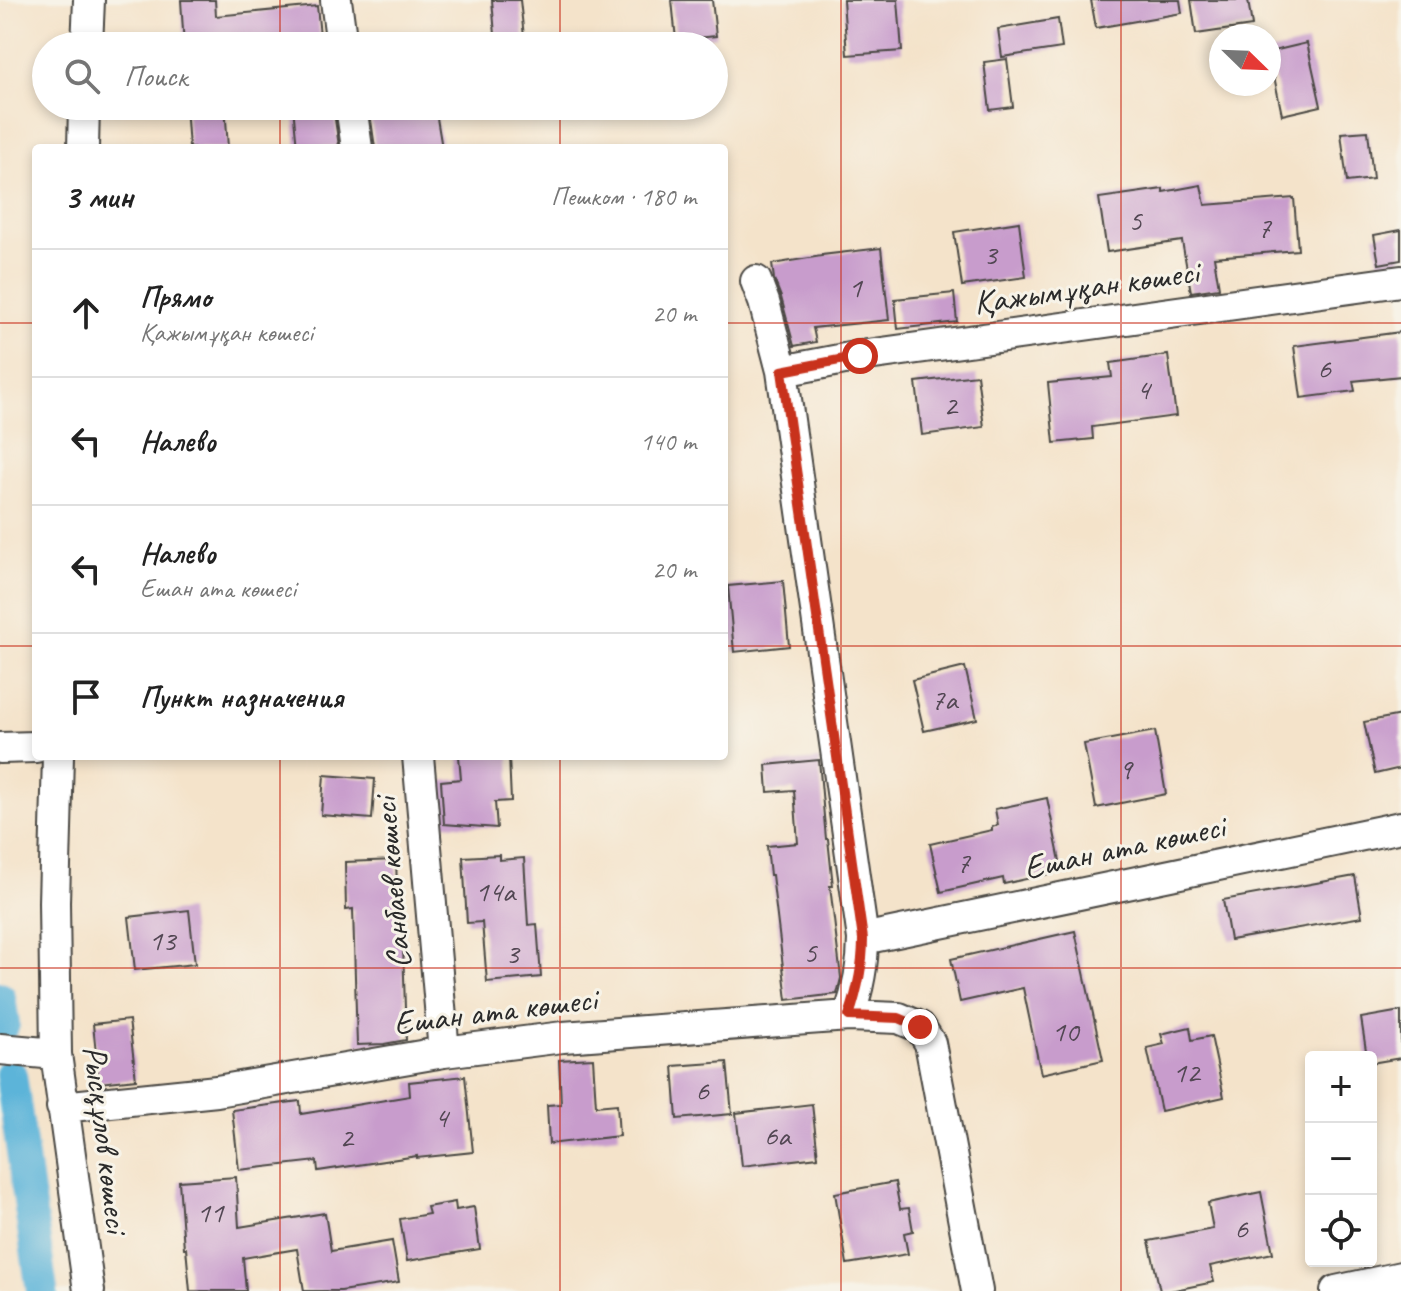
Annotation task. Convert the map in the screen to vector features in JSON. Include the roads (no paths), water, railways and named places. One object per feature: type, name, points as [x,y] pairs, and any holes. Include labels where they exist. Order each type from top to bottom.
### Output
[{"type":"street","points":[[88,32],[89,0]]},
{"type":"street","points":[[336,0],[340,32]]},
{"type":"street","points":[[83,144],[84,120]]},
{"type":"street","points":[[353,120],[356,144]]},
{"type":"street","points":[[756,281],[782,371],[863,939],[859,987],[849,1016]]},
{"type":"street","name":"Қажымұқан көшесі","points":[[782,371],[860,356],[1401,281]]},
{"type":"street","points":[[0,748],[32,747]]},
{"type":"street","name":"Рысқұлов көшесі","points":[[58,760],[54,902],[56,1054],[89,1291]]},
{"type":"street","name":"Санбаев көшесі","points":[[418,760],[444,1052]]},
{"type":"street","name":"Ешан ата көшесі","points":[[863,939],[1401,827]]},
{"type":"street","name":"Ешан ата көшесі","points":[[62,1107],[217,1091],[444,1052],[563,1037],[849,1016],[899,1018],[920,1027],[930,1043],[977,1291]]},
{"type":"street","points":[[0,1049],[56,1054]]},
{"type":"street","points":[[1336,1291],[1401,1277]]},
{"type":"waterway","points":[[0,998],[4,1024]]},
{"type":"waterway","points":[[11,1075],[42,1291]]}]
